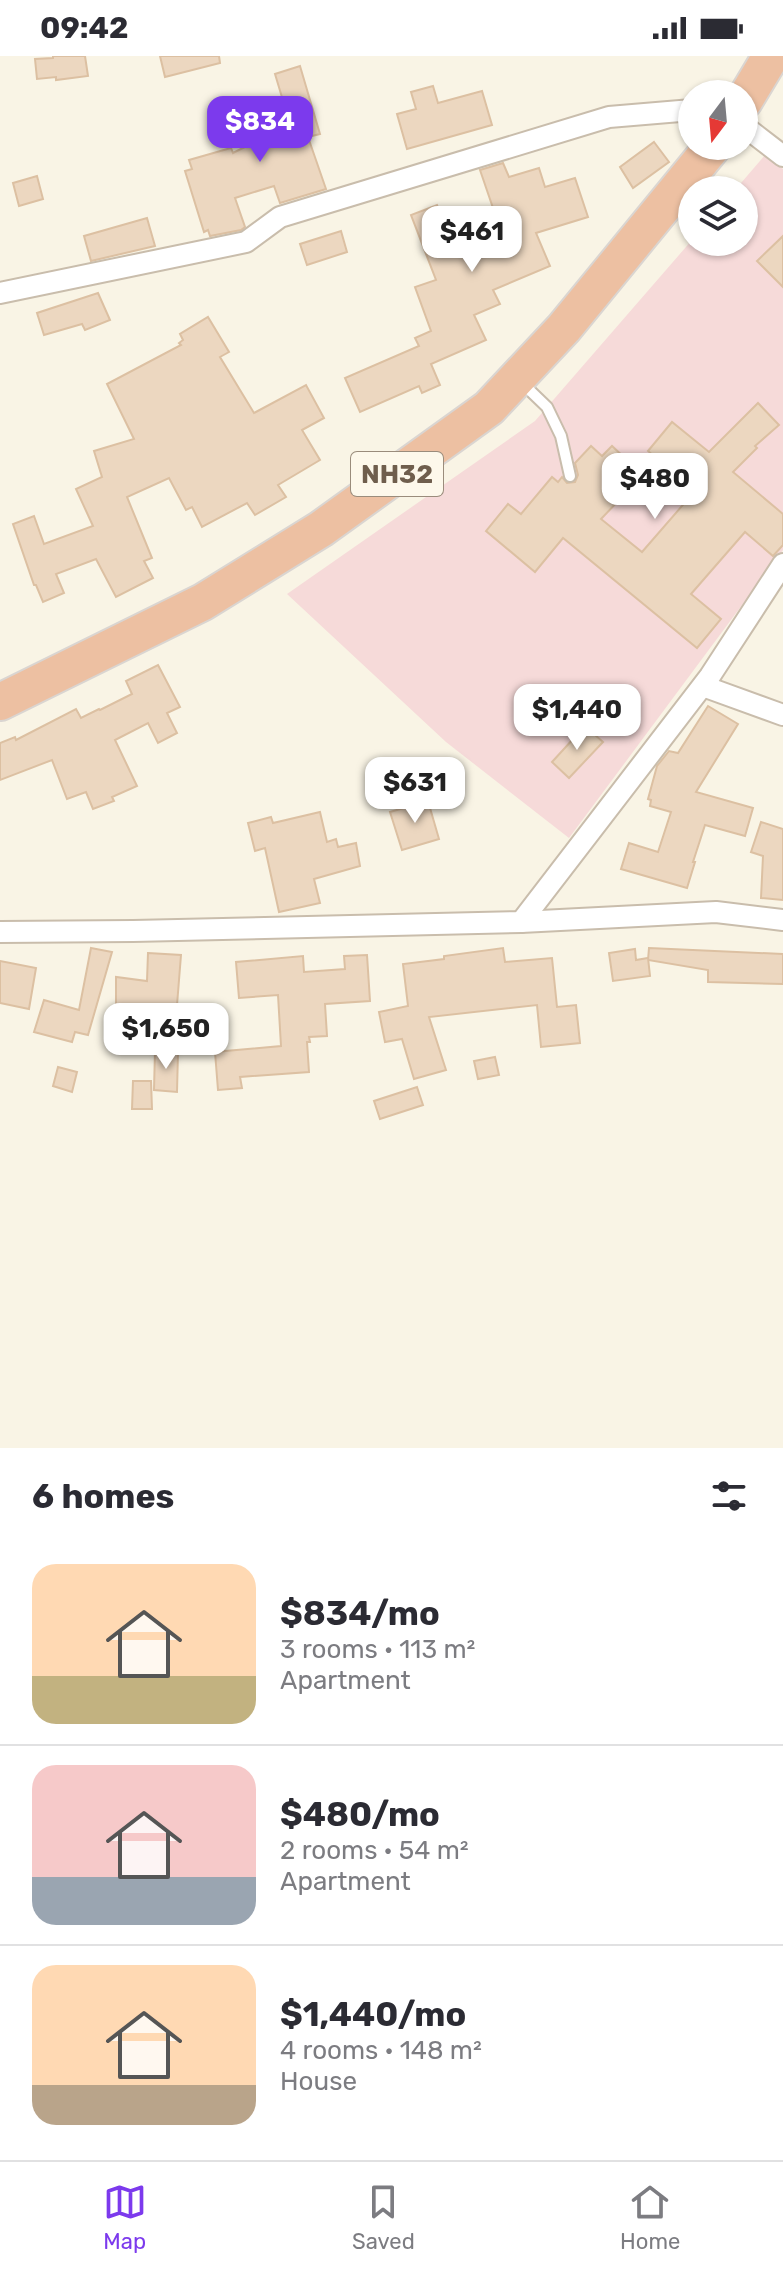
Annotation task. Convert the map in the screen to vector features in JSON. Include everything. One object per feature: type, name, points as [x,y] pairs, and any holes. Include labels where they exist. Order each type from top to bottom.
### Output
[{"type":"highway","points":[[757,80],[771,56]]},
{"type":"highway","name":"NH32","points":[[0,702],[203,602],[321,529],[489,408],[564,328],[702,160]]},
{"type":"street","points":[[0,293],[246,242],[280,217],[609,117],[678,111]]},
{"type":"street","points":[[758,137],[783,156]]},
{"type":"street","points":[[521,922],[703,686],[783,564]]},
{"type":"street","points":[[703,686],[783,715]]},
{"type":"street","points":[[0,932],[521,922],[716,912],[783,920]]},
{"type":"lane","points":[[517,378],[547,407],[561,436],[570,476]]},
{"type":"shaded area","points":[[765,155],[783,169],[783,550],[569,838],[446,742],[287,594],[535,421],[678,256],[758,256],[758,176],[747,176]]},
{"type":"building","points":[[85,56],[88,76],[37,79],[35,59]]},
{"type":"building","points":[[160,56],[219,56],[220,63],[165,77]]},
{"type":"building","points":[[300,66],[320,134],[308,137],[326,189],[280,203],[274,186],[235,198],[245,227],[210,236],[208,230],[204,232],[185,171],[192,169],[189,160],[231,148],[233,153],[290,124],[275,74]]},
{"type":"building","points":[[433,86],[438,103],[482,91],[492,125],[407,149],[397,114],[416,109],[411,92]]},
{"type":"building","points":[[654,142],[669,162],[633,188],[620,167]]},
{"type":"building","points":[[503,163],[509,177],[539,168],[545,187],[575,178],[588,217],[536,233],[550,266],[493,290],[500,304],[474,315],[486,340],[431,364],[440,385],[422,393],[419,386],[360,412],[345,378],[419,346],[415,338],[431,331],[415,287],[436,280],[411,215],[437,205],[446,229],[494,211],[480,170]]},
{"type":"building","points":[[37,176],[43,199],[19,206],[13,183]]},
{"type":"building","points":[[147,218],[155,246],[91,261],[84,236]]},
{"type":"building","points":[[341,231],[347,252],[307,265],[300,244]]},
{"type":"building","points":[[783,236],[783,287],[757,261]]},
{"type":"building","points":[[98,293],[110,320],[85,330],[82,324],[44,335],[37,313]]},
{"type":"building","points":[[208,317],[229,352],[220,357],[254,413],[306,385],[324,418],[302,430],[320,460],[278,485],[286,497],[255,515],[247,503],[202,527],[192,507],[186,510],[169,478],[127,497],[152,558],[144,561],[153,578],[116,597],[96,559],[56,574],[64,593],[43,602],[13,524],[34,516],[44,544],[93,526],[76,489],[102,477],[94,451],[134,439],[107,384],[181,345],[179,343],[183,340],[180,334]]},
{"type":"building","points":[[758,403],[779,425],[755,446],[757,448],[733,472],[783,514],[783,545],[773,556],[745,532],[691,594],[721,619],[697,648],[563,538],[535,572],[486,531],[508,504],[521,514],[552,477],[558,482],[562,477],[567,483],[575,482],[578,475],[575,463],[591,446],[602,456],[612,446],[643,475],[601,519],[642,552],[695,491],[648,451],[672,422],[709,452]]},
{"type":"building","points":[[158,665],[180,707],[167,713],[177,733],[158,743],[148,723],[115,740],[137,786],[112,797],[114,801],[93,809],[86,792],[67,799],[52,760],[0,780],[0,743],[15,737],[16,740],[76,709],[81,718],[100,710],[132,694],[126,681]]},
{"type":"building","points":[[708,706],[738,724],[696,792],[753,808],[745,836],[705,825],[687,888],[621,869],[629,843],[658,852],[671,812],[650,806],[651,800],[648,799],[657,766],[669,751],[678,753]]},
{"type":"building","points":[[585,726],[603,742],[569,778],[552,762]]},
{"type":"building","points":[[428,801],[439,839],[402,850],[390,812]]},
{"type":"building","points":[[320,812],[327,842],[336,839],[338,847],[356,843],[360,866],[314,879],[320,903],[279,912],[265,848],[255,851],[248,823],[271,817],[273,823]]},
{"type":"building","points":[[761,822],[783,829],[783,900],[761,898],[763,856],[751,852]]},
{"type":"building","points":[[91,948],[112,952],[88,1035],[75,1032],[72,1042],[34,1032],[44,1000],[79,1010]]},
{"type":"building","points":[[503,948],[505,962],[552,958],[557,1007],[576,1005],[580,1043],[541,1047],[537,1005],[429,1017],[446,1070],[414,1079],[402,1039],[385,1042],[379,1012],[408,1006],[403,964]]},
{"type":"building","points":[[649,948],[783,954],[783,984],[708,982],[708,970],[648,960]]},
{"type":"building","points":[[635,949],[636,960],[648,958],[650,976],[613,981],[609,953]]},
{"type":"building","points":[[148,953],[181,955],[177,1005],[162,1004],[151,1045],[116,1037],[116,977],[147,981]]},
{"type":"building","points":[[367,955],[370,1001],[325,1004],[327,1036],[309,1037],[309,1072],[240,1077],[242,1088],[218,1090],[215,1052],[281,1046],[278,995],[239,998],[236,962],[303,956],[304,972],[345,969],[344,956]]},
{"type":"building","points":[[0,961],[36,968],[29,1009],[0,1003]]},
{"type":"building","points":[[155,1051],[178,1052],[177,1092],[154,1090]]},
{"type":"building","points":[[495,1057],[499,1075],[478,1079],[474,1061]]},
{"type":"building","points":[[58,1067],[77,1072],[72,1092],[53,1086]]},
{"type":"building","points":[[133,1081],[151,1081],[152,1109],[132,1109]]},
{"type":"building","points":[[417,1087],[423,1105],[380,1119],[374,1101]]}]
